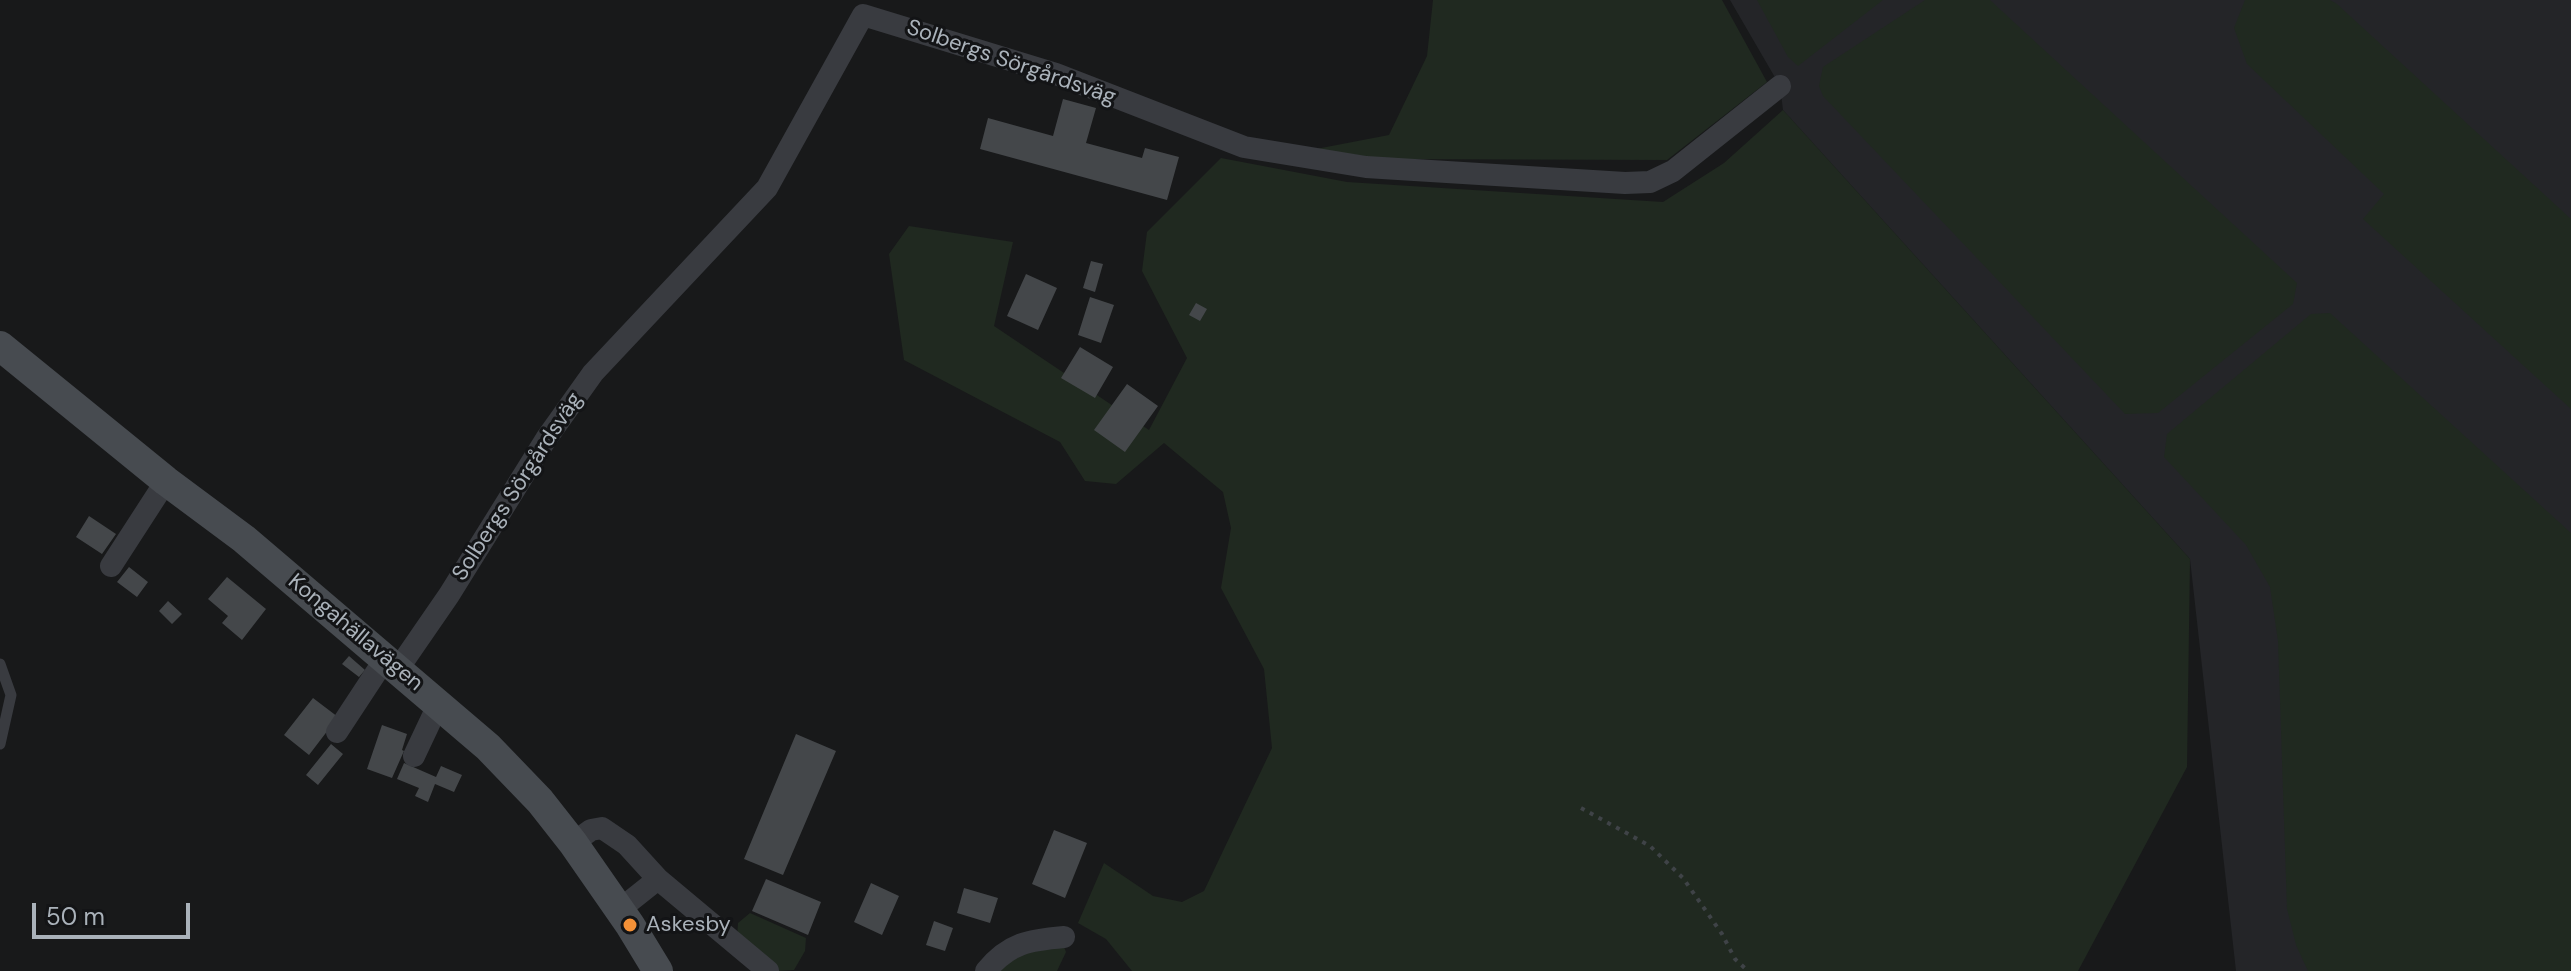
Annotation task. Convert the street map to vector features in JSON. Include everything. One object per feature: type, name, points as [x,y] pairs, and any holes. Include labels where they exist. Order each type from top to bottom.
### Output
[{"type":"street","name":"Solbergs Sörgårdsväg","points":[[392,664],[449,595],[546,439],[593,373],[767,188],[863,15],[1056,74],[1244,147],[1366,167],[1650,182],[1673,171],[1780,86]]},
{"type":"street","name":"Kongahällavägen","points":[[0,346],[166,481],[244,539],[439,703],[512,771],[573,843],[658,971]]},
{"type":"street","points":[[111,566],[166,481]]},
{"type":"street","points":[[337,732],[392,664]]},
{"type":"street","points":[[414,756],[439,703]]},
{"type":"street","points":[[573,843],[591,830],[602,828],[627,845],[658,879],[768,971]]},
{"type":"street","points":[[619,910],[658,879]]},
{"type":"street","points":[[986,971],[1001,953],[1030,940],[1064,937]]},
{"type":"lane","points":[[0,664],[11,695],[0,744]]},
{"type":"path","points":[[1581,808],[1650,846],[1683,878],[1722,934],[1735,959],[1748,971]]},
{"type":"shaded area","points":[[1433,0],[1722,0],[1767,82],[1667,160],[1383,159],[1316,149],[1389,135],[1427,56]]},
{"type":"shaded area","points":[[1730,0],[2571,0],[2571,971],[2236,971],[2190,559],[1783,110],[1780,86]]},
{"type":"shaded area","points":[[1757,0],[1883,0],[1798,66],[1788,57]]},
{"type":"shaded area","points":[[1925,0],[1990,0],[2297,283],[2293,304],[2158,413],[2125,414],[1823,96],[1819,86],[1823,67]]},
{"type":"shaded area","points":[[2245,0],[2330,0],[2337,4],[2571,219],[2571,409],[2363,219],[2384,194],[2247,64],[2234,28]]},
{"type":"shaded area","points":[[1783,110],[2190,559],[2187,767],[2078,971],[1132,971],[1106,939],[1078,923],[1104,863],[1153,896],[1182,902],[1204,891],[1272,748],[1264,669],[1221,588],[1231,528],[1223,492],[1164,443],[1116,484],[1085,481],[1060,442],[904,360],[889,254],[909,226],[1013,242],[994,326],[1149,430],[1187,358],[1142,271],[1147,232],[1221,158],[1347,182],[1663,202],[1724,163]]},
{"type":"shaded area","points":[[2330,313],[2571,533],[2571,971],[2308,971],[2296,945],[2287,909],[2278,641],[2270,587],[2246,545],[2164,457],[2167,434],[2311,314]]},
{"type":"shaded area","points":[[750,913],[806,938],[805,951],[794,970],[776,971],[737,938],[738,923]]},
{"type":"shaded area","points":[[1064,947],[1066,952],[1057,971],[992,971],[1032,949]]},
{"type":"building","points":[[1063,99],[1096,108],[1086,143],[1142,158],[1145,148],[1179,157],[1167,200],[980,149],[988,118],[1053,136]]},
{"type":"building","points":[[1091,261],[1103,264],[1095,292],[1083,288]]},
{"type":"building","points":[[1026,274],[1057,288],[1038,330],[1007,316]]},
{"type":"building","points":[[1090,297],[1114,305],[1101,343],[1078,335]]},
{"type":"building","points":[[1196,303],[1207,309],[1200,321],[1189,315]]},
{"type":"building","points":[[1080,347],[1113,367],[1095,398],[1061,378]]},
{"type":"building","points":[[1127,384],[1158,406],[1125,452],[1094,430]]},
{"type":"building","points":[[89,516],[116,534],[102,554],[76,537]]},
{"type":"building","points":[[129,567],[148,582],[137,597],[117,582]]},
{"type":"building","points":[[227,577],[266,609],[242,640],[222,623],[228,616],[208,599]]},
{"type":"building","points":[[168,601],[182,614],[172,624],[159,611]]},
{"type":"building","points":[[349,656],[365,670],[359,677],[342,664]]},
{"type":"building","points":[[313,698],[338,717],[309,755],[284,735]]},
{"type":"building","points":[[382,725],[407,734],[404,751],[392,778],[367,769]]},
{"type":"building","points":[[796,734],[836,751],[783,875],[744,859]]},
{"type":"building","points":[[331,744],[343,754],[318,785],[306,775]]},
{"type":"building","points":[[404,763],[436,777],[441,766],[462,775],[454,792],[435,784],[428,802],[415,796],[419,788],[397,779]]},
{"type":"building","points":[[1054,830],[1087,843],[1065,898],[1032,884]]},
{"type":"building","points":[[766,879],[821,902],[808,935],[752,911]]},
{"type":"building","points":[[871,883],[899,896],[882,935],[854,922]]},
{"type":"building","points":[[964,888],[998,898],[990,923],[957,913]]},
{"type":"building","points":[[934,921],[953,928],[945,951],[926,945]]},
{"type":"place","name":"Askesby","points":[[630,925]]}]
